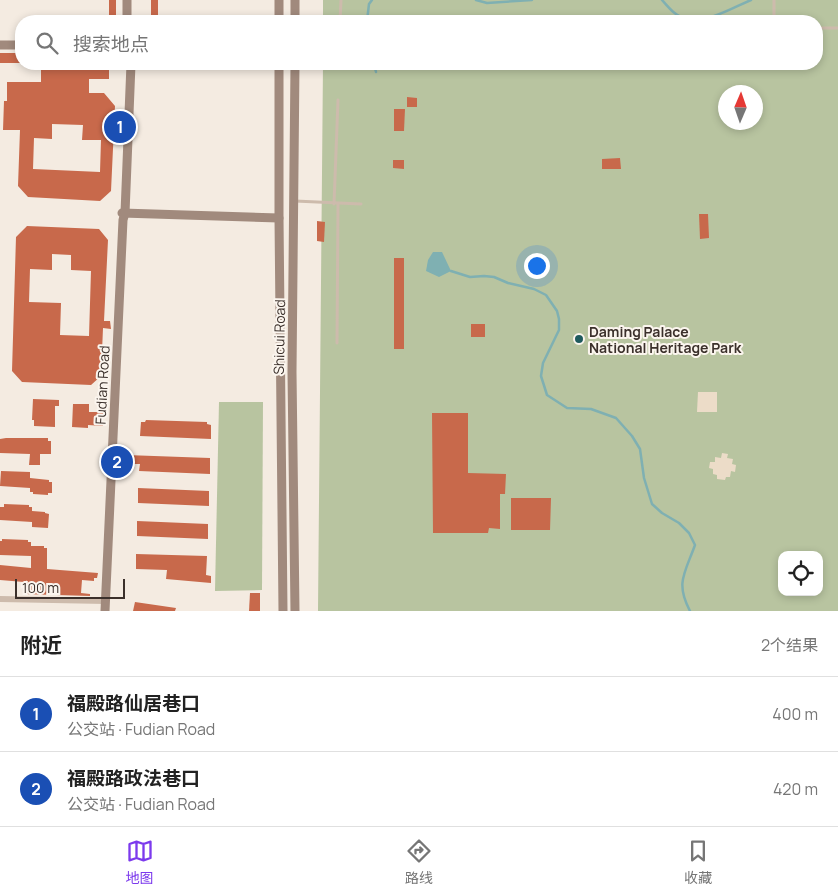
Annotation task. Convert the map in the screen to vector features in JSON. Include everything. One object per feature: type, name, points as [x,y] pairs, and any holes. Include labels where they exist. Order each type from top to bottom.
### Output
[{"type":"main road","points":[[127,0],[127,15]]},
{"type":"main road","points":[[132,0],[132,15]]},
{"type":"main road","points":[[279,0],[279,15]]},
{"type":"main road","points":[[295,0],[295,15]]},
{"type":"main road","points":[[0,45],[15,45]]},
{"type":"main road","name":"Fudian Road","points":[[123,215],[127,70]]},
{"type":"main road","name":"Fudian Road","points":[[105,611],[131,70]]},
{"type":"main road","name":"Shicui Road","points":[[279,70],[284,611]]},
{"type":"main road","name":"Shicui Road","points":[[295,70],[292,372],[295,611]]},
{"type":"main road","points":[[123,215],[279,218]]},
{"type":"street","points":[[0,599],[106,601]]},
{"type":"lane","points":[[340,15],[341,0]]},
{"type":"lane","points":[[774,0],[774,15]]},
{"type":"lane","points":[[823,28],[838,28]]},
{"type":"lane","points":[[337,343],[336,204],[338,100]]},
{"type":"lane","points":[[294,201],[361,204]]},
{"type":"green space","name":"Daming Palace National Heritage Park","points":[[323,0],[838,0],[838,611],[318,611],[323,70],[823,70],[823,15],[323,15]]},
{"type":"green space","points":[[219,402],[263,402],[262,590],[215,591]]},
{"type":"shaded area","points":[[698,392],[717,392],[717,412],[697,412]]},
{"type":"shaded area","points":[[722,453],[728,454],[727,458],[733,459],[732,464],[736,465],[735,472],[731,471],[730,477],[726,477],[725,480],[717,479],[717,475],[713,474],[713,469],[709,468],[710,462],[715,462],[715,457],[721,458]]},
{"type":"water","points":[[433,252],[442,252],[451,271],[439,277],[426,271],[428,260]]},
{"type":"building","points":[[109,0],[116,0],[116,15],[109,15]]},
{"type":"building","points":[[151,0],[158,0],[158,15],[151,15]]},
{"type":"building","points":[[0,53],[15,53],[15,63],[0,63]]},
{"type":"building","points":[[41,70],[109,70],[109,79],[89,79],[89,93],[104,93],[115,106],[111,191],[100,201],[28,197],[18,186],[20,130],[3,130],[4,101],[7,101],[7,82],[41,82]],"holes":[[[52,124],[83,125],[82,140],[101,140],[100,172],[33,169],[34,138],[52,139]]]},
{"type":"building","points":[[407,97],[417,98],[417,107],[407,107]]},
{"type":"building","points":[[394,109],[405,109],[404,131],[394,131]]},
{"type":"building","points":[[620,158],[621,169],[602,169],[602,159]]},
{"type":"building","points":[[393,160],[404,160],[404,169],[393,168]]},
{"type":"building","points":[[699,214],[708,214],[709,238],[700,239]]},
{"type":"building","points":[[317,221],[325,222],[324,242],[317,241]]},
{"type":"building","points":[[27,226],[99,229],[108,240],[104,321],[110,321],[111,329],[103,328],[101,376],[91,385],[22,382],[12,371],[16,237]],"holes":[[[52,254],[71,255],[71,270],[91,271],[89,336],[60,335],[61,303],[29,302],[30,269],[52,270]]]},
{"type":"building","points":[[394,258],[404,258],[404,349],[394,349]]},
{"type":"building","points":[[471,324],[485,324],[485,337],[471,337]]},
{"type":"building","points":[[33,399],[59,400],[59,406],[55,406],[55,427],[34,426],[34,420],[32,420]]},
{"type":"building","points":[[73,404],[89,404],[89,412],[103,412],[103,426],[88,425],[88,428],[72,427]]},
{"type":"building","points":[[432,413],[468,413],[468,473],[506,474],[505,494],[500,494],[500,529],[489,528],[488,533],[433,533]]},
{"type":"building","points":[[146,420],[207,422],[207,424],[211,425],[211,439],[140,436],[141,422]]},
{"type":"building","points":[[48,438],[48,441],[51,441],[51,454],[40,454],[40,465],[29,465],[30,454],[0,453],[0,439]]},
{"type":"building","points":[[126,455],[210,458],[210,474],[139,471],[140,464],[126,464]]},
{"type":"building","points":[[1,471],[30,472],[30,478],[49,480],[49,482],[52,482],[52,493],[48,493],[48,495],[33,494],[33,492],[30,492],[30,488],[0,486]]},
{"type":"building","points":[[138,488],[209,491],[209,506],[138,503]]},
{"type":"building","points":[[511,498],[551,498],[550,530],[511,530]]},
{"type":"building","points":[[4,504],[29,505],[29,507],[32,507],[32,511],[49,514],[48,528],[32,527],[32,522],[0,520],[0,507],[4,507]]},
{"type":"building","points":[[137,521],[208,524],[208,539],[137,536]]},
{"type":"building","points":[[2,539],[28,540],[28,542],[31,542],[31,546],[44,546],[44,548],[47,548],[47,569],[98,573],[94,581],[82,580],[81,593],[90,594],[90,596],[23,594],[24,582],[0,580],[0,565],[31,568],[31,556],[0,555],[0,541]]},
{"type":"building","points":[[136,554],[207,556],[206,575],[211,576],[211,583],[166,579],[167,570],[136,569]]},
{"type":"building","points":[[250,593],[260,593],[260,611],[249,611]]},
{"type":"building","points":[[135,602],[176,608],[175,611],[133,611]]},
{"type":"waterway","points":[[368,15],[369,4],[372,0]]},
{"type":"waterway","points":[[476,0],[487,3],[532,0]]},
{"type":"waterway","points":[[662,0],[678,15]]},
{"type":"waterway","points":[[717,15],[751,0]]},
{"type":"waterway","points":[[451,271],[470,277],[494,277],[508,283],[534,289],[546,295],[557,311],[559,319],[559,330],[543,363],[541,376],[547,395],[567,408],[591,409],[616,418],[632,436],[640,449],[644,478],[652,504],[662,513],[679,523],[689,533],[695,545],[682,585],[685,601],[690,611]]},
{"type":"place","name":"福殿路仙居巷口","points":[[120,127]]},
{"type":"place","name":"Daming Palace National Heritage Park","points":[[579,339]]},
{"type":"place","name":"福殿路政法巷口","points":[[117,462]]}]
